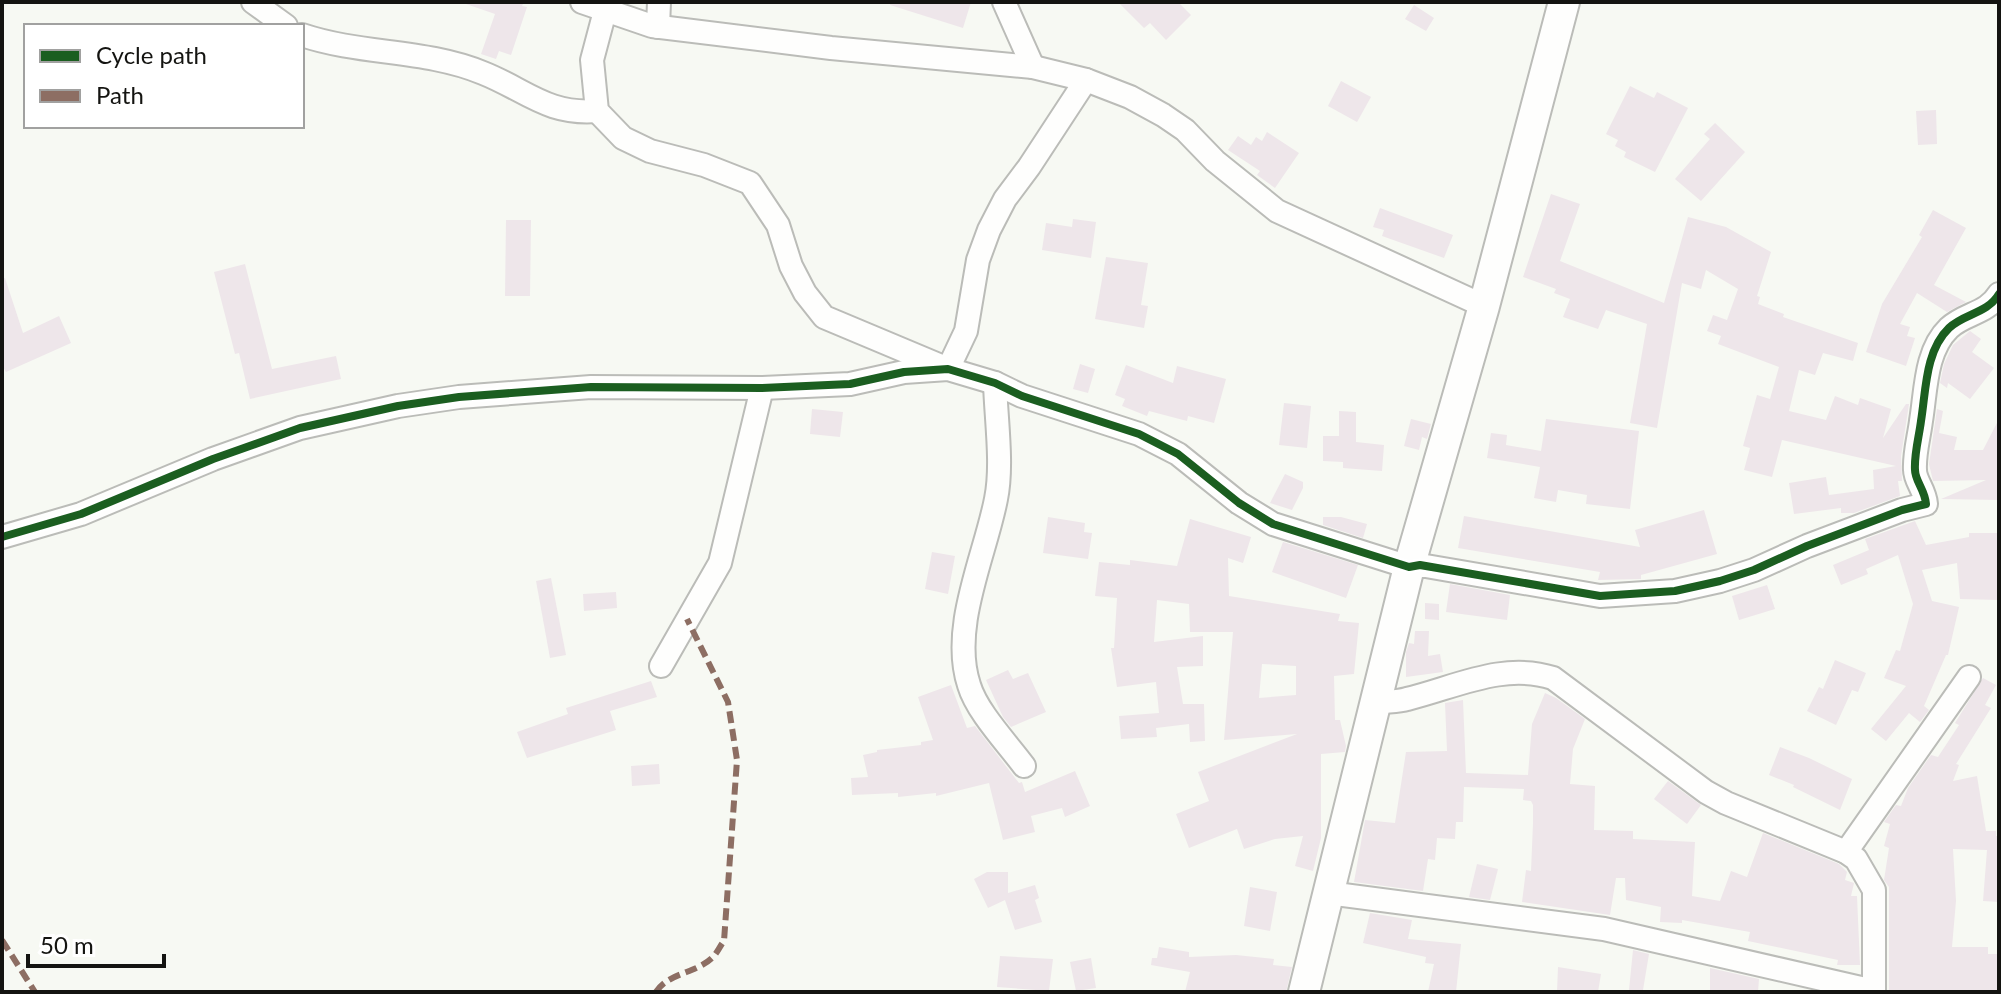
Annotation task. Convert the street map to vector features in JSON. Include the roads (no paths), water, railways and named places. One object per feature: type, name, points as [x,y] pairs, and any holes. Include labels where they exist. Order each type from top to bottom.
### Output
[{"type":"main road","points":[[1304,992],[1409,567],[1484,306],[1558,4]]},
{"type":"street","points":[[253,2],[283,24]]},
{"type":"street","points":[[582,2],[658,27],[831,48],[1033,67],[1086,80],[1130,97],[1185,130],[1215,161],[1277,211],[1484,306]]},
{"type":"street","points":[[658,27],[659,2]]},
{"type":"street","points":[[1004,2],[1033,67]]},
{"type":"street","points":[[605,11],[592,60],[597,111],[623,138],[650,151],[704,165],[750,183],[778,225],[791,266],[805,293],[824,317],[948,369],[995,383],[1022,396],[1152,441],[1178,454],[1239,503],[1273,524],[1409,567],[1420,565],[1600,596],[1675,591],[1754,570],[1807,546],[1926,504],[1925,493],[1914,473],[1927,372],[1949,328],[1981,312],[1994,303],[1999,294]]},
{"type":"street","points":[[304,36],[328,44],[438,59],[483,73],[562,111],[597,111]]},
{"type":"street","points":[[948,369],[966,331],[978,260],[989,230],[1005,199],[1086,80]]},
{"type":"street","points":[[2,537],[81,514],[213,459],[300,428],[398,406],[459,397],[591,387],[762,388],[850,384],[904,372],[948,369]]},
{"type":"street","points":[[995,383],[997,498],[971,594],[965,663],[968,685],[975,700],[1024,766]]},
{"type":"street","points":[[661,666],[720,563],[762,388]]},
{"type":"street","points":[[1328,893],[1604,929],[1874,991],[1874,890],[1856,859],[1706,792],[1553,678],[1533,672],[1496,675],[1406,700],[1376,703]]},
{"type":"street","points":[[1846,852],[1969,677]]}]
